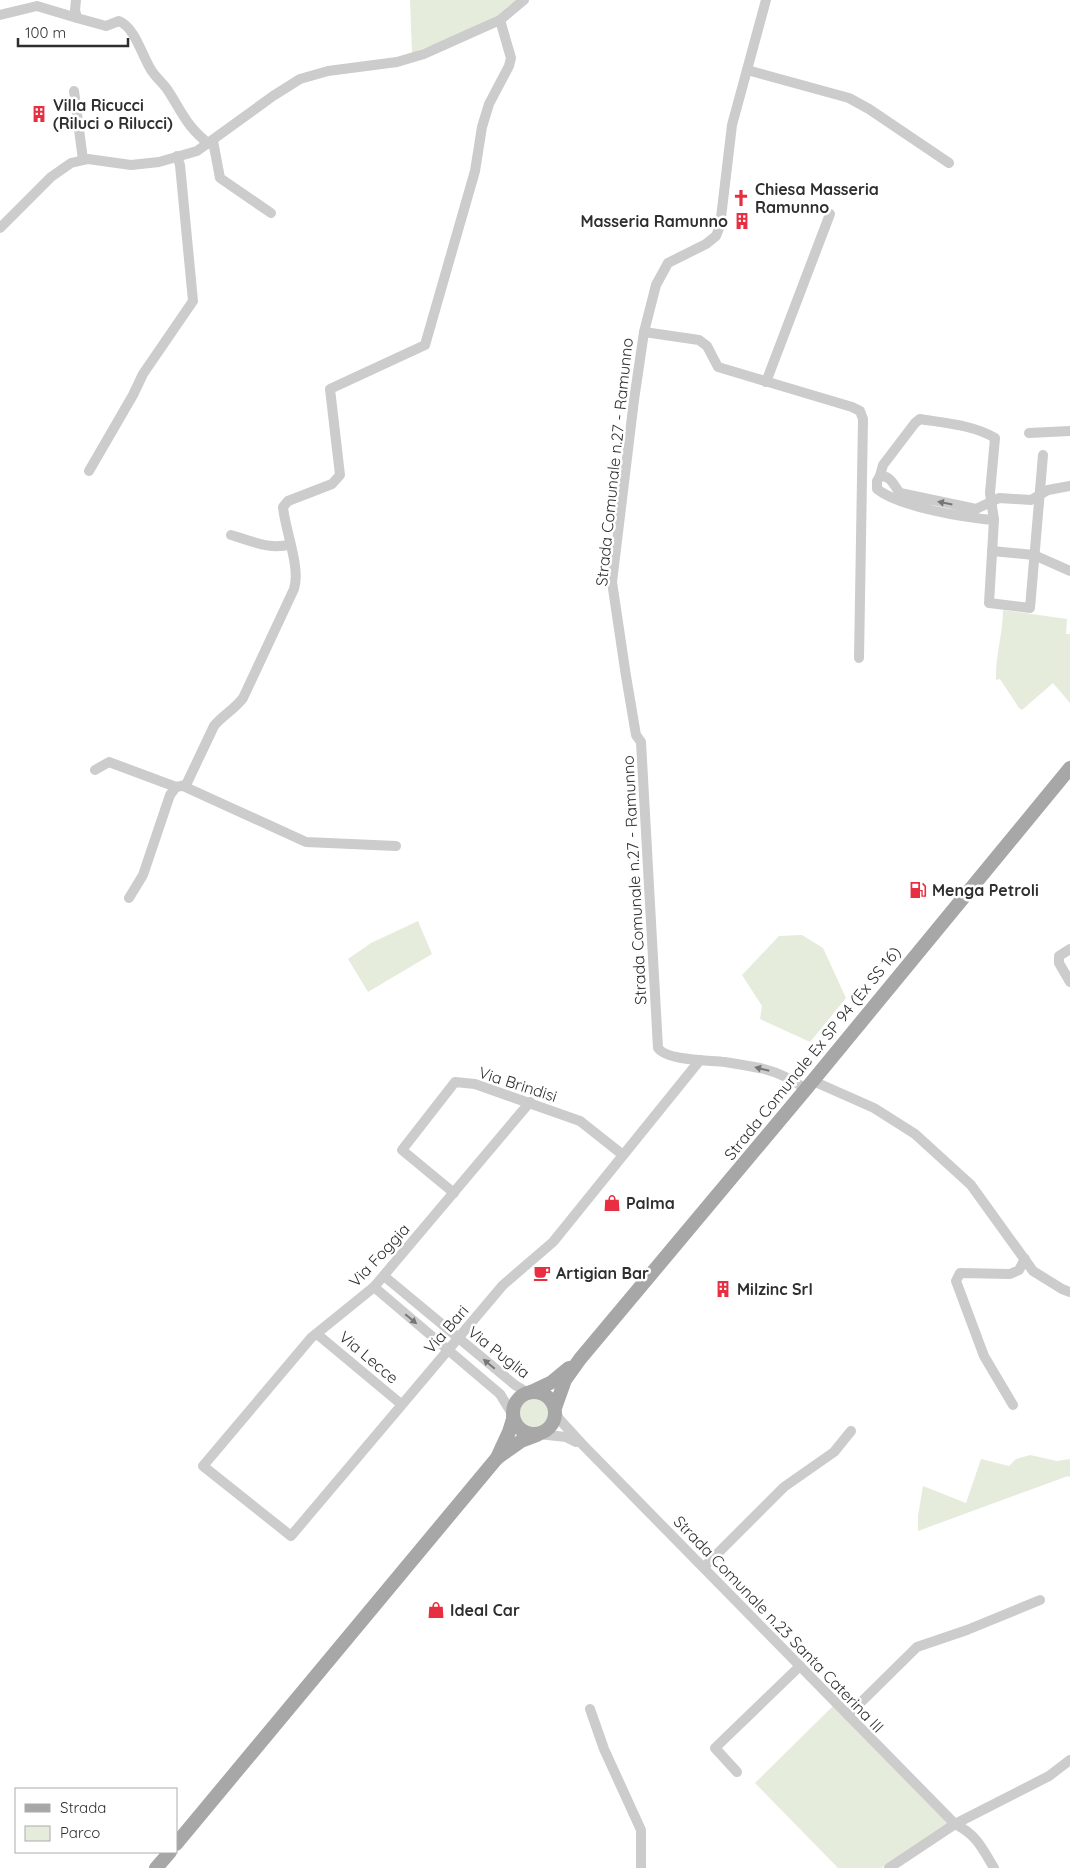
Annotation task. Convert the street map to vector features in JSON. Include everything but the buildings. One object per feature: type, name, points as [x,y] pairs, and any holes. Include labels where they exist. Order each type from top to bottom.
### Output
[{"type":"main road","name":"Strada Comunale Ex SP 94 (Ex SS 16)","points":[[555,1410],[565,1380],[580,1359],[810,1085],[1070,768]]},
{"type":"main road","name":"Strada Comunale Ex SP 94 (Ex SS 16)","points":[[529,1392],[552,1382],[580,1359]]},
{"type":"main road","points":[[178,1842],[497,1458],[521,1441],[551,1426],[555,1410],[548,1397],[543,1394],[529,1392],[516,1401],[513,1417],[497,1458]]},
{"type":"main road","points":[[513,1417],[520,1430],[531,1434],[538,1434]]},
{"type":"main road","points":[[156,1868],[169,1853]]},
{"type":"street","points":[[76,0],[75,10],[77,18]]},
{"type":"street","points":[[0,228],[52,177],[71,163],[88,159],[131,165],[159,162],[197,151],[273,96],[300,79],[328,70],[397,62],[424,54],[500,20],[524,0]]},
{"type":"street","name":"Strada Comunale n.27 - Ramunno","points":[[700,1060],[665,1054],[658,1048],[641,742],[636,735],[612,582],[644,332],[656,285],[668,263],[706,244],[716,236],[720,226],[732,125],[766,0]]},
{"type":"street","points":[[0,16],[37,6],[106,26],[118,21],[128,26],[151,70],[167,89],[177,108],[195,134],[211,142],[220,178],[272,213]]},
{"type":"street","points":[[129,898],[143,875],[170,795],[179,787],[186,785],[214,726],[221,718],[236,708],[243,698],[294,589],[297,574],[283,507],[288,501],[332,484],[340,475],[330,389],[424,345],[475,171],[482,127],[488,104],[509,66],[511,58],[500,20]]},
{"type":"street","points":[[747,70],[849,98],[869,109],[949,162]]},
{"type":"street","points":[[74,91],[83,160]]},
{"type":"street","points":[[89,471],[129,403],[143,374],[192,301],[180,165],[177,156]]},
{"type":"street","points":[[766,382],[830,214]]},
{"type":"street","points":[[644,332],[699,340],[707,346],[718,367],[860,411],[863,419],[859,658]]},
{"type":"street","points":[[994,520],[975,519],[908,503],[883,493],[878,489],[876,481],[880,476],[883,465],[914,423],[920,419],[961,426],[995,438],[990,493],[994,520],[989,604],[1030,608],[1043,454]]},
{"type":"street","points":[[1029,433],[1070,431]]},
{"type":"street","points":[[880,476],[885,476],[891,480],[900,493],[976,509],[998,498],[1031,500],[1048,490],[1070,486]]},
{"type":"street","points":[[231,535],[273,546],[282,547],[290,544]]},
{"type":"street","points":[[992,551],[1034,555],[1070,571]]},
{"type":"street","points":[[95,770],[109,762],[179,787],[306,842],[396,846]]},
{"type":"street","points":[[1070,949],[1059,956],[1059,963],[1070,982]]},
{"type":"street","points":[[700,1060],[724,1062],[766,1070],[874,1108],[915,1134],[971,1185],[1033,1271],[1070,1292]]},
{"type":"street","name":"Via Bari","points":[[203,1466],[291,1536],[503,1285],[553,1242],[700,1060]]},
{"type":"street","name":"Via Brindisi","points":[[454,1194],[402,1150],[455,1082],[474,1084],[580,1121],[623,1155]]},
{"type":"street","name":"Via Foggia","points":[[203,1466],[317,1334],[374,1288],[530,1102]]},
{"type":"street","points":[[1013,1405],[984,1356],[956,1281],[960,1274],[1010,1274],[1019,1270],[1025,1259]]},
{"type":"street","name":"Via Puglia","points":[[384,1276],[515,1386],[529,1392]]},
{"type":"street","name":"Via Puglia","points":[[374,1288],[500,1394],[513,1417]]},
{"type":"street","name":"Via Lecce","points":[[317,1334],[401,1404]]},
{"type":"street","name":"Strada Comunale n.23 Santa Caterina III","points":[[555,1410],[560,1420],[582,1444],[955,1824],[969,1831],[994,1868]]},
{"type":"street","points":[[704,1567],[784,1488],[834,1452],[851,1431]]},
{"type":"street","points":[[538,1434],[566,1437],[582,1444]]},
{"type":"street","points":[[848,1715],[917,1647],[966,1630],[1040,1600]]},
{"type":"street","points":[[737,1772],[715,1748],[800,1666]]},
{"type":"street","points":[[590,1709],[604,1749],[641,1830],[641,1868]]},
{"type":"street","points":[[889,1868],[955,1824],[1049,1776],[1070,1760]]},
{"type":"green space","points":[[410,0],[520,0],[482,24],[412,53]]},
{"type":"green space","points":[[1003,610],[1067,619],[1066,634],[1070,634],[1070,703],[1053,683],[1022,710],[1000,679],[996,680]]},
{"type":"green space","points":[[418,921],[432,954],[368,992],[348,959],[371,943]]},
{"type":"green space","points":[[802,935],[823,948],[846,998],[810,1042],[760,1019],[762,1006],[742,975],[779,936]]},
{"type":"green space","points":[[534,1398],[540,1399],[548,1407],[548,1419],[540,1427],[534,1428],[528,1427],[520,1419],[519,1413],[520,1407],[528,1399]]},
{"type":"green space","points":[[1030,1455],[1057,1461],[1070,1459],[1070,1477],[1068,1476],[918,1531],[918,1516],[923,1486],[966,1503],[981,1459],[1009,1466],[1016,1459]]},
{"type":"green space","points":[[834,1705],[955,1824],[881,1868],[838,1868],[755,1783]]},
{"type":"place","name":"Villa Ricucci (Riluci o Rilucci)","points":[[39,114]]},
{"type":"place","name":"Chiesa Masseria Ramunno","points":[[741,198]]},
{"type":"place","name":"Masseria Ramunno","points":[[742,221]]},
{"type":"place","name":"Menga Petroli","points":[[918,890]]},
{"type":"place","name":"Palma","points":[[612,1203]]},
{"type":"place","name":"Artigian Bar","points":[[542,1273]]},
{"type":"place","name":"Milzinc Srl","points":[[723,1289]]},
{"type":"place","name":"Ideal Car","points":[[436,1610]]}]
